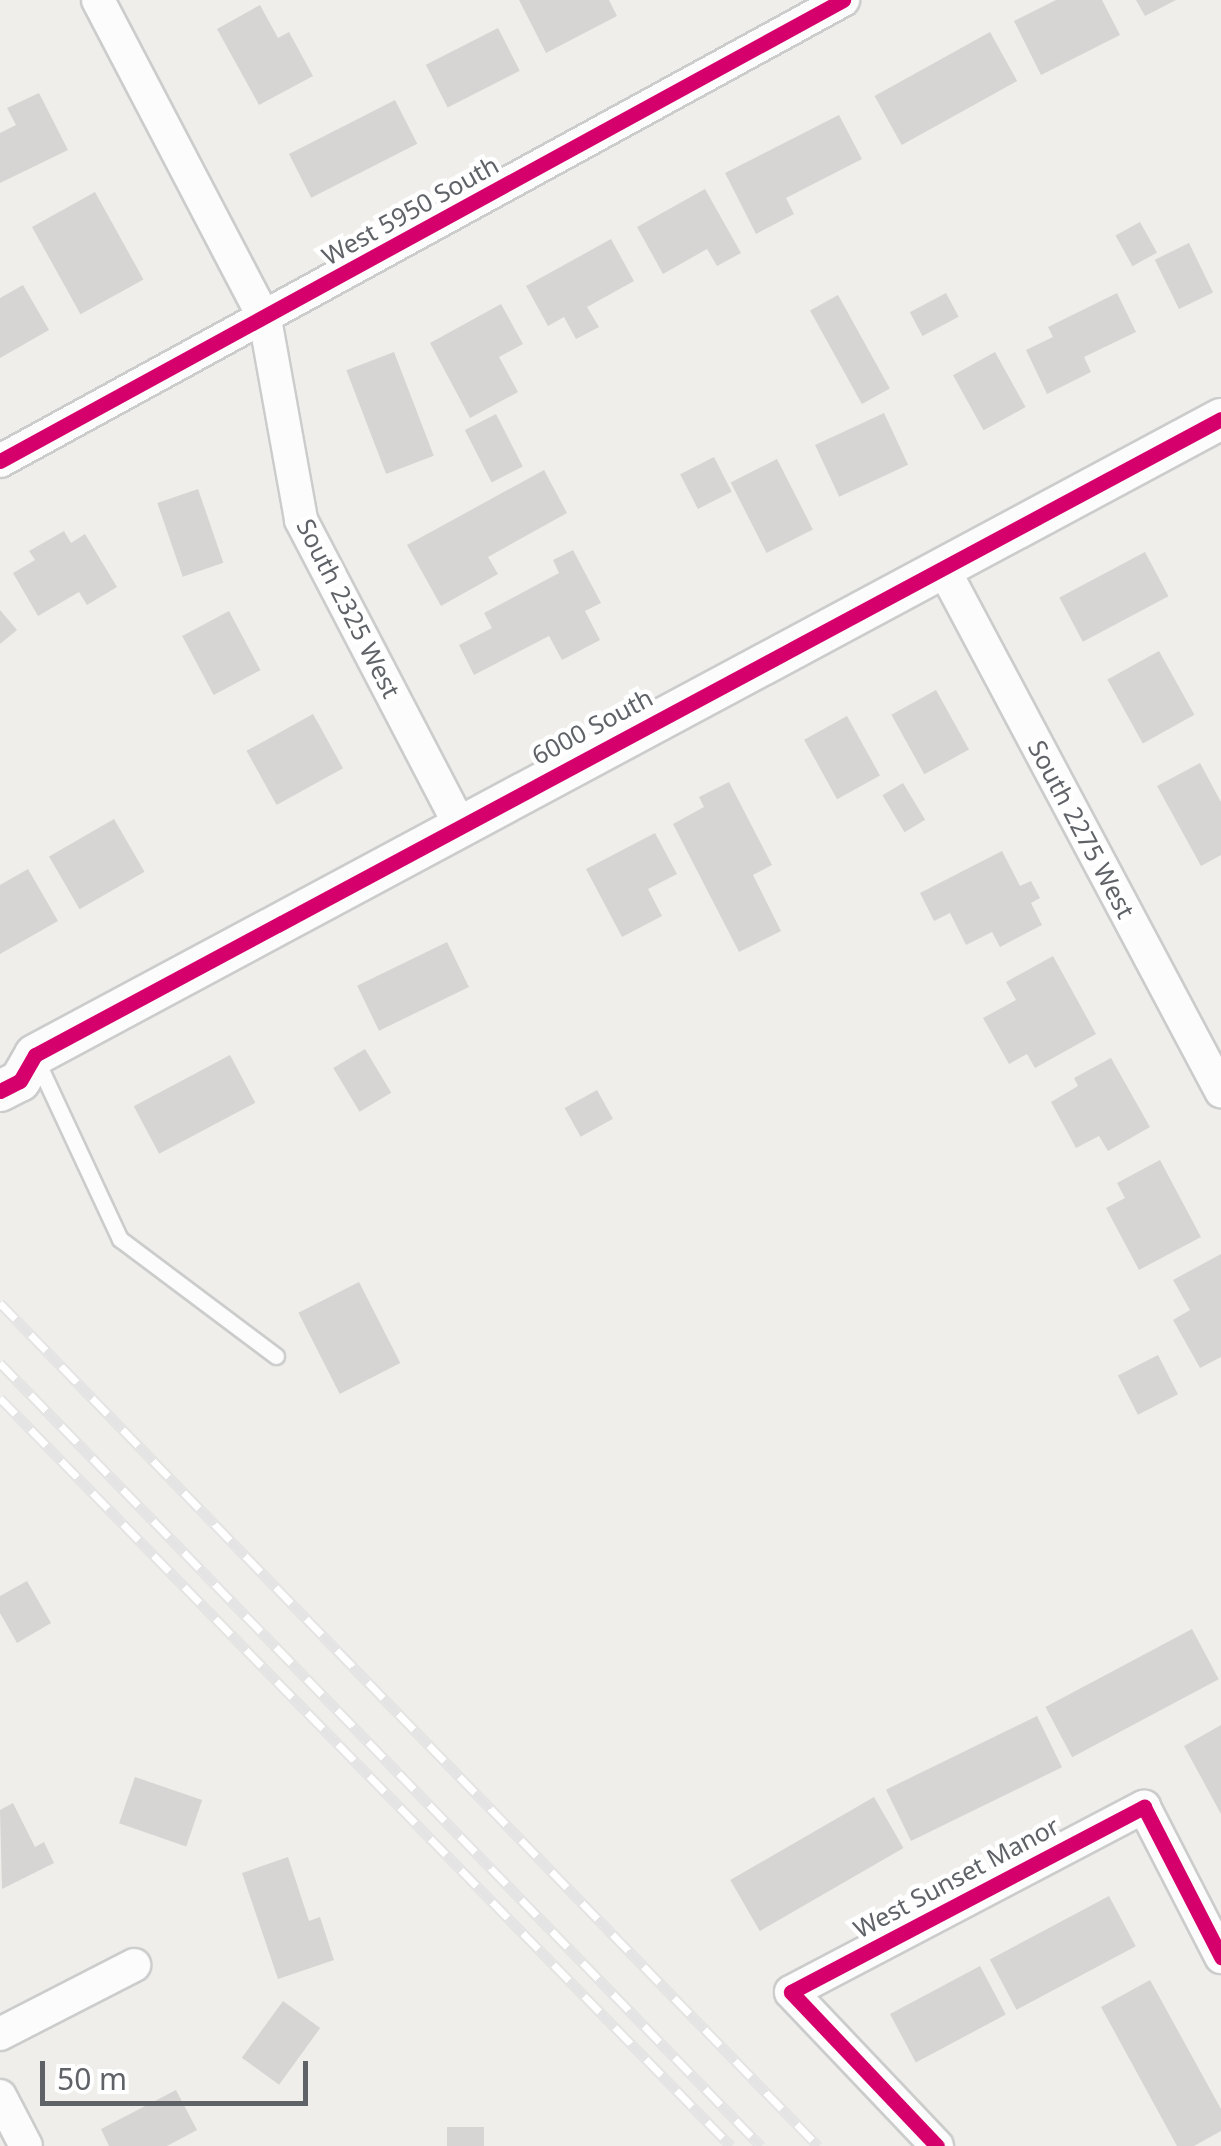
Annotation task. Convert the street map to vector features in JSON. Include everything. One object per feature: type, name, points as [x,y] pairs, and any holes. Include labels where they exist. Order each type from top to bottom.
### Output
[{"type":"street","name":"South 2325 West","points":[[98,0],[265,318],[301,520],[460,826]]},
{"type":"street","name":"West 5950 South","points":[[0,461],[843,0]]},
{"type":"street","name":"6000 South","points":[[0,1091],[20,1081],[17,1054],[460,826],[1221,419]]},
{"type":"street","name":"South 2275 West","points":[[942,566],[1221,1092]]},
{"type":"street","name":"West Sunset Manor","points":[[937,2146],[791,1992],[1144,1807],[1221,1957]]},
{"type":"street","points":[[0,2034],[134,1965]]},
{"type":"street","points":[[0,2096],[26,2146]]},
{"type":"lane","points":[[17,1054],[120,1239],[276,1356]]},
{"type":"building","points":[[519,0],[609,0],[617,16],[546,53]]},
{"type":"building","points":[[1056,0],[1102,0],[1120,35],[1041,75],[1014,21]]},
{"type":"building","points":[[1136,0],[1176,0],[1145,16]]},
{"type":"building","points":[[260,5],[278,38],[289,32],[313,76],[259,105],[217,29]]},
{"type":"building","points":[[498,28],[520,71],[448,108],[426,65]]},
{"type":"building","points":[[990,32],[1017,81],[902,145],[875,96]]},
{"type":"building","points":[[39,93],[68,150],[0,183],[0,133],[16,125],[7,108]]},
{"type":"building","points":[[395,100],[417,144],[311,198],[289,154]]},
{"type":"building","points":[[839,115],[862,159],[786,198],[794,214],[756,234],[725,173]]},
{"type":"building","points":[[705,189],[741,253],[717,266],[707,249],[663,274],[637,227]]},
{"type":"building","points":[[95,192],[143,279],[81,314],[32,227]]},
{"type":"building","points":[[1140,222],[1157,253],[1132,266],[1116,236]]},
{"type":"building","points":[[611,239],[634,281],[587,307],[599,327],[576,339],[564,317],[548,326],[526,286]]},
{"type":"building","points":[[1189,243],[1213,292],[1179,309],[1155,260]]},
{"type":"building","points":[[23,285],[49,330],[0,358],[0,298]]},
{"type":"building","points":[[946,293],[959,317],[922,336],[910,312]]},
{"type":"building","points":[[1117,293],[1136,332],[1084,357],[1091,372],[1047,394],[1026,350],[1053,337],[1048,327]]},
{"type":"building","points":[[838,295],[890,389],[862,404],[810,311]]},
{"type":"building","points":[[501,304],[523,344],[499,357],[518,392],[470,418],[430,343]]},
{"type":"building","points":[[394,352],[434,456],[386,474],[346,370]]},
{"type":"building","points":[[995,352],[1026,407],[984,430],[953,375]]},
{"type":"building","points":[[884,413],[908,465],[839,497],[815,445]]},
{"type":"building","points":[[496,414],[523,467],[492,482],[465,430]]},
{"type":"building","points":[[714,457],[732,492],[698,509],[680,474]]},
{"type":"building","points":[[777,459],[813,529],[767,553],[731,483]]},
{"type":"building","points":[[544,470],[567,513],[488,557],[498,574],[441,606],[407,545]]},
{"type":"building","points":[[198,489],[223,563],[183,577],[157,503]]},
{"type":"building","points":[[64,531],[71,543],[85,534],[117,587],[87,605],[79,592],[38,616],[13,573],[35,560],[29,551]]},
{"type":"building","points":[[573,550],[601,603],[585,611],[600,640],[562,660],[549,636],[474,675],[459,645],[492,628],[484,613],[559,573],[553,560]]},
{"type":"building","points":[[1145,552],[1168,596],[1083,642],[1059,598]]},
{"type":"building","points":[[0,610],[17,630],[0,644]]},
{"type":"building","points":[[229,611],[260,670],[214,695],[182,636]]},
{"type":"building","points":[[1159,651],[1194,715],[1143,743],[1107,680]]},
{"type":"building","points":[[936,690],[969,749],[924,774],[891,715]]},
{"type":"building","points":[[313,714],[343,768],[277,805],[247,751]]},
{"type":"building","points":[[847,716],[880,775],[837,799],[804,740]]},
{"type":"building","points":[[1200,763],[1221,802],[1221,855],[1201,866],[1157,786]]},
{"type":"building","points":[[729,782],[772,865],[753,875],[781,931],[739,952],[673,824],[704,807],[699,797]]},
{"type":"building","points":[[903,783],[925,820],[905,832],[882,795]]},
{"type":"building","points":[[114,819],[144,872],[80,909],[49,856]]},
{"type":"building","points":[[655,833],[677,874],[648,889],[662,916],[622,937],[586,869]]},
{"type":"building","points":[[1002,851],[1020,886],[1031,881],[1040,898],[1031,903],[1042,925],[1000,947],[992,932],[966,945],[950,913],[934,921],[920,893]]},
{"type":"building","points":[[28,869],[58,921],[0,954],[0,885]]},
{"type":"building","points":[[447,942],[469,987],[379,1031],[357,986]]},
{"type":"building","points":[[1053,956],[1096,1034],[1035,1068],[1027,1054],[1009,1064],[983,1018],[1016,1000],[1006,982]]},
{"type":"building","points":[[365,1049],[391,1093],[360,1112],[333,1068]]},
{"type":"building","points":[[230,1055],[255,1103],[159,1154],[134,1106]]},
{"type":"building","points":[[1111,1058],[1150,1127],[1108,1151],[1099,1136],[1076,1148],[1051,1102],[1078,1086],[1074,1078]]},
{"type":"building","points":[[597,1090],[613,1119],[581,1137],[565,1108]]},
{"type":"building","points":[[1160,1160],[1201,1237],[1139,1270],[1106,1208],[1125,1198],[1117,1183]]},
{"type":"building","points":[[1221,1254],[1221,1357],[1200,1368],[1173,1320],[1190,1310],[1173,1280]]},
{"type":"building","points":[[359,1282],[400,1363],[340,1394],[298,1313]]},
{"type":"building","points":[[1158,1355],[1178,1394],[1138,1415],[1118,1375]]},
{"type":"building","points":[[27,1581],[51,1623],[17,1643],[0,1613],[0,1596]]},
{"type":"building","points":[[1192,1629],[1219,1679],[1072,1757],[1045,1707]]},
{"type":"building","points":[[1037,1716],[1062,1767],[911,1841],[886,1790]]},
{"type":"building","points":[[1221,1725],[1221,1814],[1184,1746]]},
{"type":"building","points":[[135,1777],[202,1800],[186,1846],[119,1823]]},
{"type":"building","points":[[874,1797],[904,1848],[760,1931],[730,1880]]},
{"type":"building","points":[[13,1803],[35,1847],[44,1842],[54,1863],[2,1889],[0,1810]]},
{"type":"building","points":[[288,1857],[309,1921],[320,1917],[334,1960],[278,1979],[242,1873]]},
{"type":"building","points":[[1109,1896],[1136,1946],[1017,2010],[990,1959]]},
{"type":"building","points":[[980,1966],[1006,2015],[916,2062],[890,2014]]},
{"type":"building","points":[[1150,1980],[1221,2109],[1221,2131],[1194,2146],[1177,2146],[1101,2007]]},
{"type":"building","points":[[283,2001],[320,2028],[279,2085],[242,2058]]},
{"type":"building","points":[[176,2090],[197,2130],[167,2146],[109,2146],[101,2129]]},
{"type":"building","points":[[447,2127],[484,2127],[484,2146],[447,2146]]},
{"type":"railway","points":[[0,1303],[818,2146]]},
{"type":"railway","points":[[0,1363],[761,2146]]},
{"type":"railway","points":[[0,1398],[731,2146]]},
{"type":"cycle path","points":[[0,461],[843,0]]},
{"type":"cycle path","points":[[0,1091],[20,1081],[35,1055],[1221,419]]},
{"type":"cycle path","points":[[937,2146],[791,1992],[1144,1807],[1221,1957]]}]
